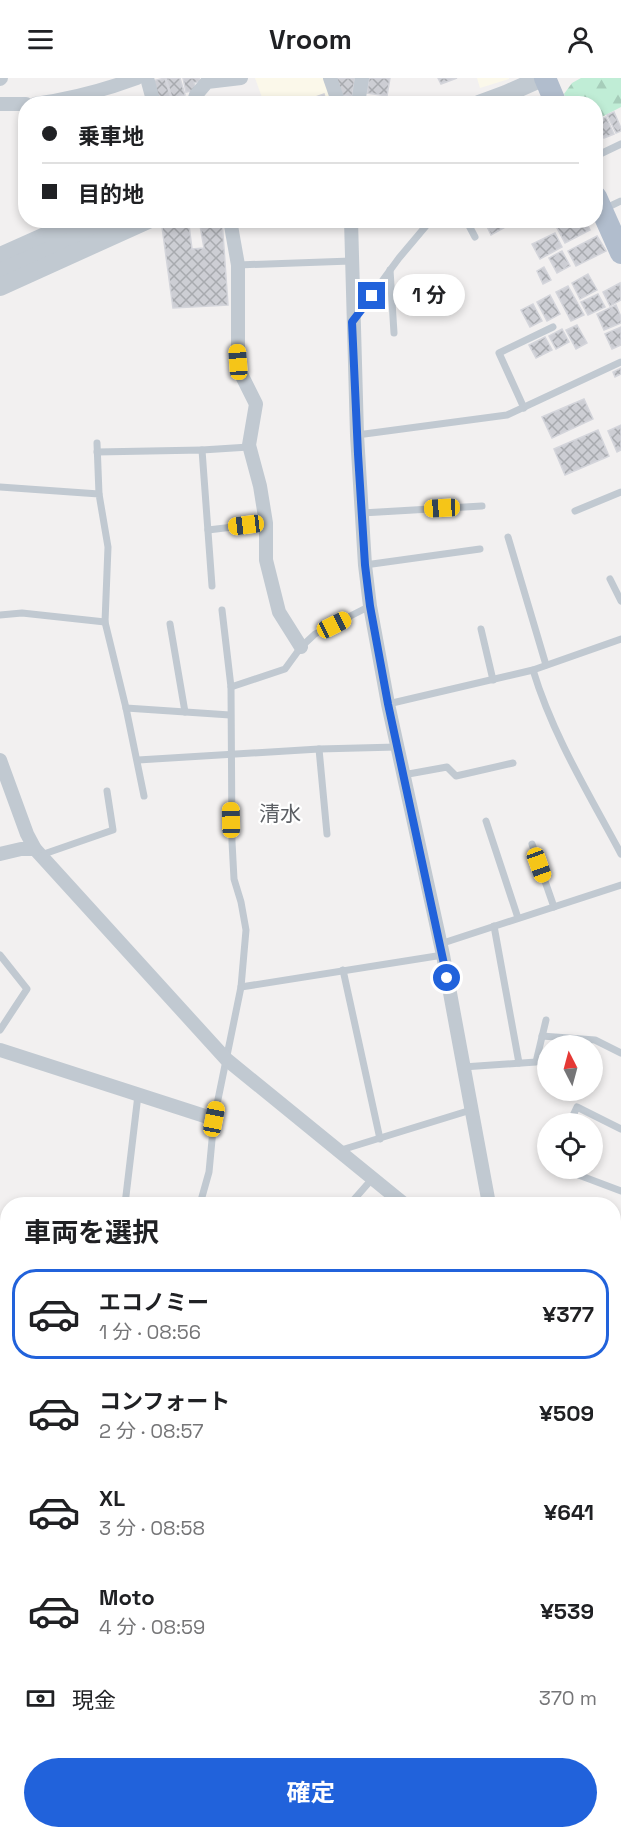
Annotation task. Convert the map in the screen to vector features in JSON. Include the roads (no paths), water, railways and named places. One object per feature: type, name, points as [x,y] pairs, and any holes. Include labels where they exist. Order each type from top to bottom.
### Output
[{"type":"main road","points":[[544,78],[552,96]]},
{"type":"main road","points":[[606,203],[621,253]]},
{"type":"street","points":[[75,96],[137,78]]},
{"type":"street","points":[[147,78],[152,96]]},
{"type":"street","points":[[196,96],[207,80],[241,78]]},
{"type":"street","points":[[330,78],[336,96]]},
{"type":"street","points":[[359,96],[362,78]]},
{"type":"street","points":[[512,96],[544,78]]},
{"type":"street","points":[[0,104],[18,104]]},
{"type":"street","points":[[0,256],[63,228]]},
{"type":"street","points":[[0,272],[101,228]]},
{"type":"street","points":[[0,287],[130,228]]},
{"type":"street","points":[[231,228],[238,265],[238,362],[241,374],[256,404],[249,447],[260,486],[266,523],[266,560],[279,612],[301,647]]},
{"type":"street","points":[[351,228],[357,435],[365,565],[370,606],[388,704],[442,950],[488,1197]]},
{"type":"street","points":[[0,760],[23,825],[38,852],[226,1059],[395,1197]]},
{"type":"street","points":[[0,854],[21,849],[38,852]]},
{"type":"street","points":[[0,1050],[214,1119]]},
{"type":"lane","points":[[603,153],[621,144]]},
{"type":"lane","points":[[352,322],[424,228]]},
{"type":"lane","points":[[471,228],[476,237]]},
{"type":"lane","points":[[238,265],[351,261]]},
{"type":"lane","points":[[390,270],[394,333]]},
{"type":"lane","points":[[524,408],[499,353],[553,327]]},
{"type":"lane","points":[[357,435],[507,415],[621,362]]},
{"type":"lane","points":[[97,443],[99,494],[108,547],[105,622],[138,760],[144,796]]},
{"type":"lane","points":[[97,452],[249,447]]},
{"type":"lane","points":[[202,450],[212,586]]},
{"type":"lane","points":[[0,487],[99,494]]},
{"type":"lane","points":[[575,511],[621,492]]},
{"type":"lane","points":[[362,513],[482,506]]},
{"type":"lane","points":[[208,530],[266,523]]},
{"type":"lane","points":[[508,537],[546,665]]},
{"type":"lane","points":[[365,565],[480,549]]},
{"type":"lane","points":[[610,579],[621,601]]},
{"type":"lane","points":[[231,687],[285,669],[301,647],[315,634],[370,606]]},
{"type":"lane","points":[[202,1197],[209,1172],[214,1119],[241,987],[246,930],[234,879],[231,687],[222,610]]},
{"type":"lane","points":[[0,615],[22,613],[105,622]]},
{"type":"lane","points":[[170,624],[185,712]]},
{"type":"lane","points":[[481,629],[493,680]]},
{"type":"lane","points":[[388,704],[533,670],[621,639]]},
{"type":"lane","points":[[533,670],[541,698],[556,733],[621,854]]},
{"type":"lane","points":[[126,708],[230,715]]},
{"type":"lane","points":[[138,760],[320,749],[397,747]]},
{"type":"lane","points":[[320,749],[327,834]]},
{"type":"lane","points":[[404,775],[447,767],[456,776],[513,763]]},
{"type":"lane","points":[[38,852],[113,830],[107,791]]},
{"type":"lane","points":[[486,820],[518,918]]},
{"type":"lane","points":[[532,844],[554,907]]},
{"type":"lane","points":[[241,987],[442,950],[494,926],[621,885]]},
{"type":"lane","points":[[494,926],[519,1063]]},
{"type":"lane","points":[[0,955],[27,989],[0,1030]]},
{"type":"lane","points":[[343,970],[380,1139]]},
{"type":"lane","points":[[542,1035],[546,1020]]},
{"type":"lane","points":[[603,1044],[621,1053]]},
{"type":"lane","points":[[463,1067],[536,1062],[537,1058]]},
{"type":"lane","points":[[126,1197],[138,1095]]},
{"type":"lane","points":[[574,1113],[577,1107],[589,1113]]},
{"type":"lane","points":[[338,1151],[471,1110]]},
{"type":"lane","points":[[603,1120],[621,1129]]},
{"type":"lane","points":[[356,1197],[372,1179]]},
{"type":"lane","points":[[589,1179],[621,1191]]},
{"type":"district","name":"清水","points":[[280,814]]}]
